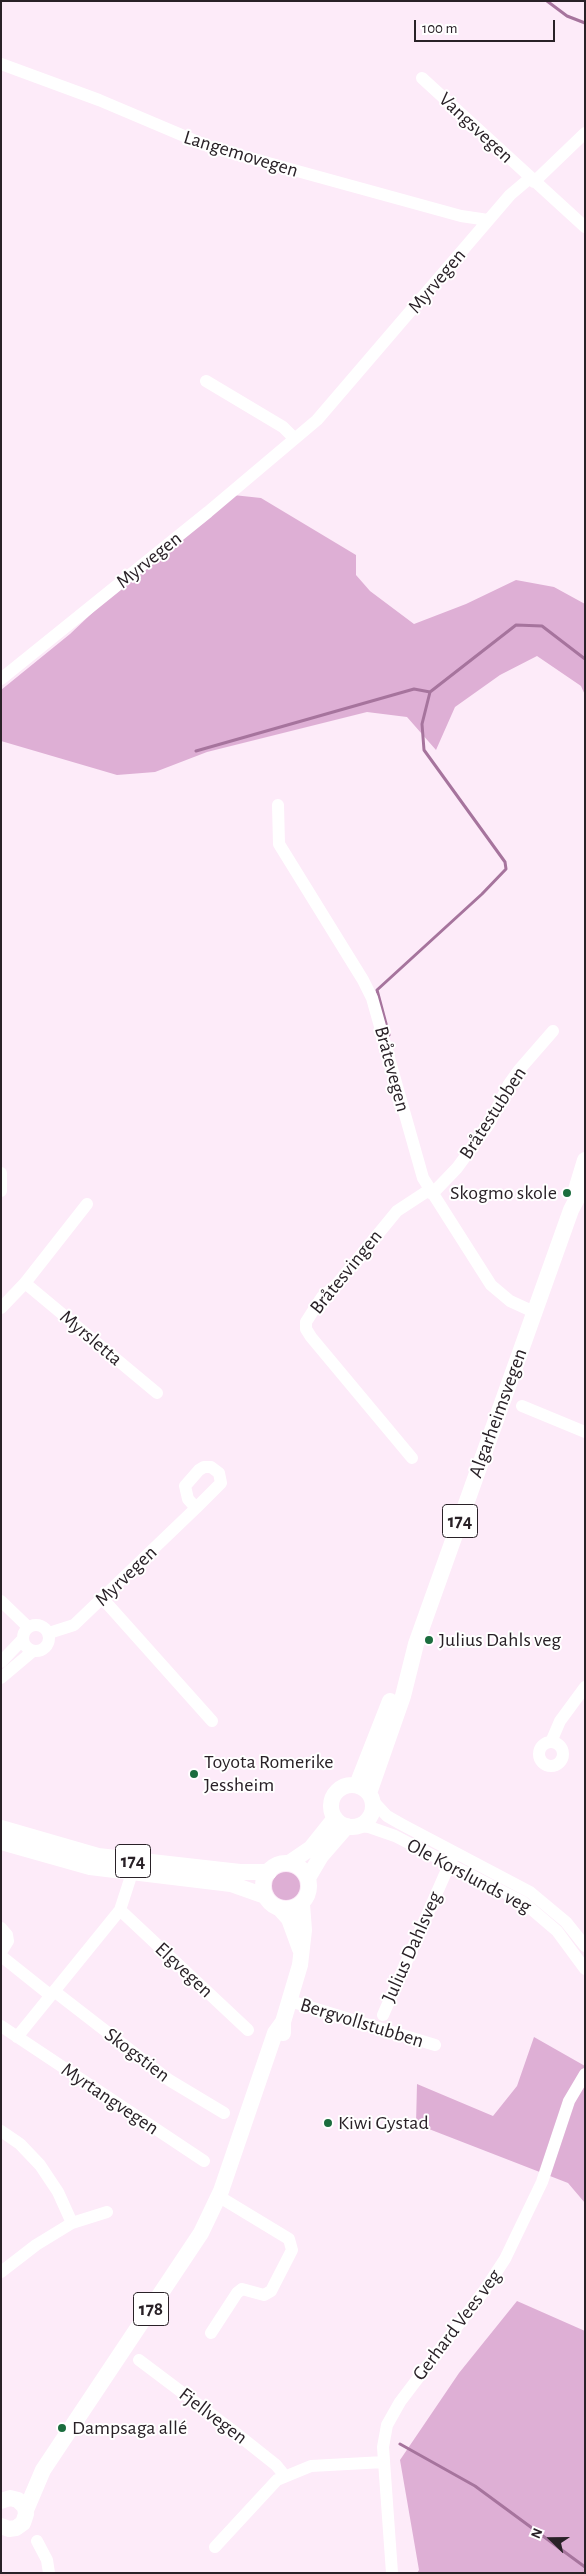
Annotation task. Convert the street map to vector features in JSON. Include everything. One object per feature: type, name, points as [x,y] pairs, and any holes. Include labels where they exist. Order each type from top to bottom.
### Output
[{"type":"main road","name":"Algarheimsvegen","points":[[366,1793],[403,1696],[416,1644],[571,1210],[585,1160]]},
{"type":"main road","name":"Algarheimsvegen","points":[[571,1210],[585,1183]]},
{"type":"main road","points":[[346,1823],[331,1805],[336,1792],[348,1785],[366,1793]]},
{"type":"main road","name":"174","points":[[1,1828],[98,1856],[240,1872],[268,1872],[278,1865],[289,1863],[346,1823],[371,1815],[366,1793]]},
{"type":"main road","name":"174","points":[[302,1904],[310,1889],[308,1878],[321,1856],[346,1823]]},
{"type":"main road","name":"174","points":[[1,1842],[90,1867],[231,1884],[265,1896],[274,1906],[280,1909]]},
{"type":"main road","points":[[289,1863],[300,1868],[308,1878]]},
{"type":"main road","points":[[265,1896],[263,1883],[268,1872]]},
{"type":"main road","points":[[280,1909],[288,1910],[302,1904]]},
{"type":"main road","name":"178","points":[[5,2531],[23,2523],[26,2510],[44,2470],[186,2257],[218,2196],[241,2138],[276,2033],[283,2022],[297,1978],[304,1930],[302,1904]]},
{"type":"main road","name":"178","points":[[280,1909],[289,1918],[300,1951]]},
{"type":"main road","name":"178","points":[[5,2499],[44,2470]]},
{"type":"main road","name":"178","points":[[5,2499],[22,2503],[26,2510]]},
{"type":"street","name":"Langemovegen","points":[[1,64],[99,100],[210,147],[461,216],[488,220]]},
{"type":"street","name":"Vangsvegen","points":[[422,78],[532,180]]},
{"type":"street","name":"Myrvegen","points":[[1,679],[208,512],[334,403],[510,195],[532,180],[585,133]]},
{"type":"street","points":[[532,180],[585,227]]},
{"type":"street","points":[[206,381],[283,427],[294,438]]},
{"type":"street","name":"Bråtevegen","points":[[278,805],[279,844],[363,980],[372,998],[418,1168],[430,1192],[491,1285],[510,1301],[534,1312]]},
{"type":"street","name":"Bråtestubben","points":[[430,1192],[457,1168],[490,1124],[509,1084],[554,1030]]},
{"type":"street","points":[[1,1173],[1,1192]]},
{"type":"street","name":"Bråtesvingen","points":[[412,1458],[311,1337],[306,1329],[306,1322],[322,1297],[336,1284],[397,1211],[430,1192]]},
{"type":"street","points":[[1,1308],[25,1283],[87,1204]]},
{"type":"street","name":"Myrsletta","points":[[25,1283],[157,1392]]},
{"type":"street","points":[[522,1406],[584,1433]]},
{"type":"street","name":"Myrvegen","points":[[49,1633],[74,1624],[103,1599],[196,1508]]},
{"type":"street","points":[[103,1599],[212,1721]]},
{"type":"street","points":[[1,1601],[25,1633],[26,1647],[33,1651]]},
{"type":"street","points":[[1,1662],[25,1633],[40,1625],[49,1633],[50,1641],[45,1648],[33,1651],[1,1678]]},
{"type":"street","points":[[551,1742],[560,1721],[585,1687]]},
{"type":"street","name":"Ole Korslunds veg","points":[[366,1793],[394,1820],[540,1914],[570,1946],[585,1969]]},
{"type":"street","name":"Ole Korslunds veg","points":[[346,1823],[381,1830],[452,1857],[530,1892],[566,1922],[585,1946]]},
{"type":"street","name":"Julius Dahlsveg","points":[[383,2015],[452,1857]]},
{"type":"street","points":[[17,2037],[120,1910],[132,1873]]},
{"type":"street","name":"Elgvegen","points":[[120,1910],[248,2030]]},
{"type":"street","points":[[1,1928],[7,1935],[8,1941],[1,1954]]},
{"type":"street","name":"Skogstien","points":[[1,1954],[169,2080],[224,2113]]},
{"type":"street","name":"Bergvollstubben","points":[[290,2001],[435,2045]]},
{"type":"street","name":"Myrtangvegen","points":[[1,2026],[204,2161]]},
{"type":"street","name":"Gerhard Vees veg","points":[[392,2573],[384,2462],[384,2436],[393,2411],[489,2284],[515,2241],[542,2182],[567,2108],[582,2081]]},
{"type":"street","points":[[1,2131],[20,2144],[40,2165],[58,2192],[72,2223]]},
{"type":"street","points":[[211,2333],[236,2293],[242,2289],[264,2295],[271,2291],[292,2250],[289,2239],[218,2196]]},
{"type":"street","points":[[1,2272],[36,2245],[72,2223],[107,2212]]},
{"type":"street","name":"Fjellvegen","points":[[138,2360],[232,2430],[276,2465],[285,2476]]},
{"type":"street","points":[[215,2547],[266,2489],[285,2476],[311,2466],[384,2462]]},
{"type":"street","points":[[38,2541],[47,2560],[50,2573]]},
{"type":"shaded area","points":[[233,495],[261,498],[356,555],[356,575],[370,591],[414,624],[466,604],[516,580],[554,587],[585,604],[585,695],[581,686],[537,656],[500,675],[455,707],[436,750],[407,717],[367,712],[207,752],[155,772],[117,775],[1,741],[1,690],[70,634],[110,596]]},
{"type":"shaded area","points":[[286,1872],[296,1876],[300,1886],[296,1896],[286,1900],[276,1896],[272,1886],[276,1876]]},
{"type":"shaded area","points":[[534,2037],[585,2066],[585,2203],[568,2183],[416,2124],[417,2084],[493,2116],[517,2086]]},
{"type":"shaded area","points":[[517,2301],[585,2331],[585,2573],[417,2573],[419,2570],[400,2460],[459,2373]]},
{"type":"waterway","points":[[547,1],[567,16],[585,23]]},
{"type":"waterway","points":[[389,1035],[377,990],[482,894],[506,869],[505,862],[424,750],[422,724],[430,692],[516,625],[542,626],[585,659]]},
{"type":"waterway","points":[[196,751],[414,689],[430,692]]},
{"type":"waterway","points":[[400,2444],[475,2486],[585,2567]]},
{"type":"place","name":"Skogmo skole","points":[[567,1193]]},
{"type":"place","name":"Julius Dahls veg","points":[[429,1640]]},
{"type":"place","name":"Toyota Romerike Jessheim","points":[[194,1774]]},
{"type":"place","name":"Kiwi Gystad","points":[[328,2123]]},
{"type":"place","name":"Dampsaga allé","points":[[62,2428]]}]
